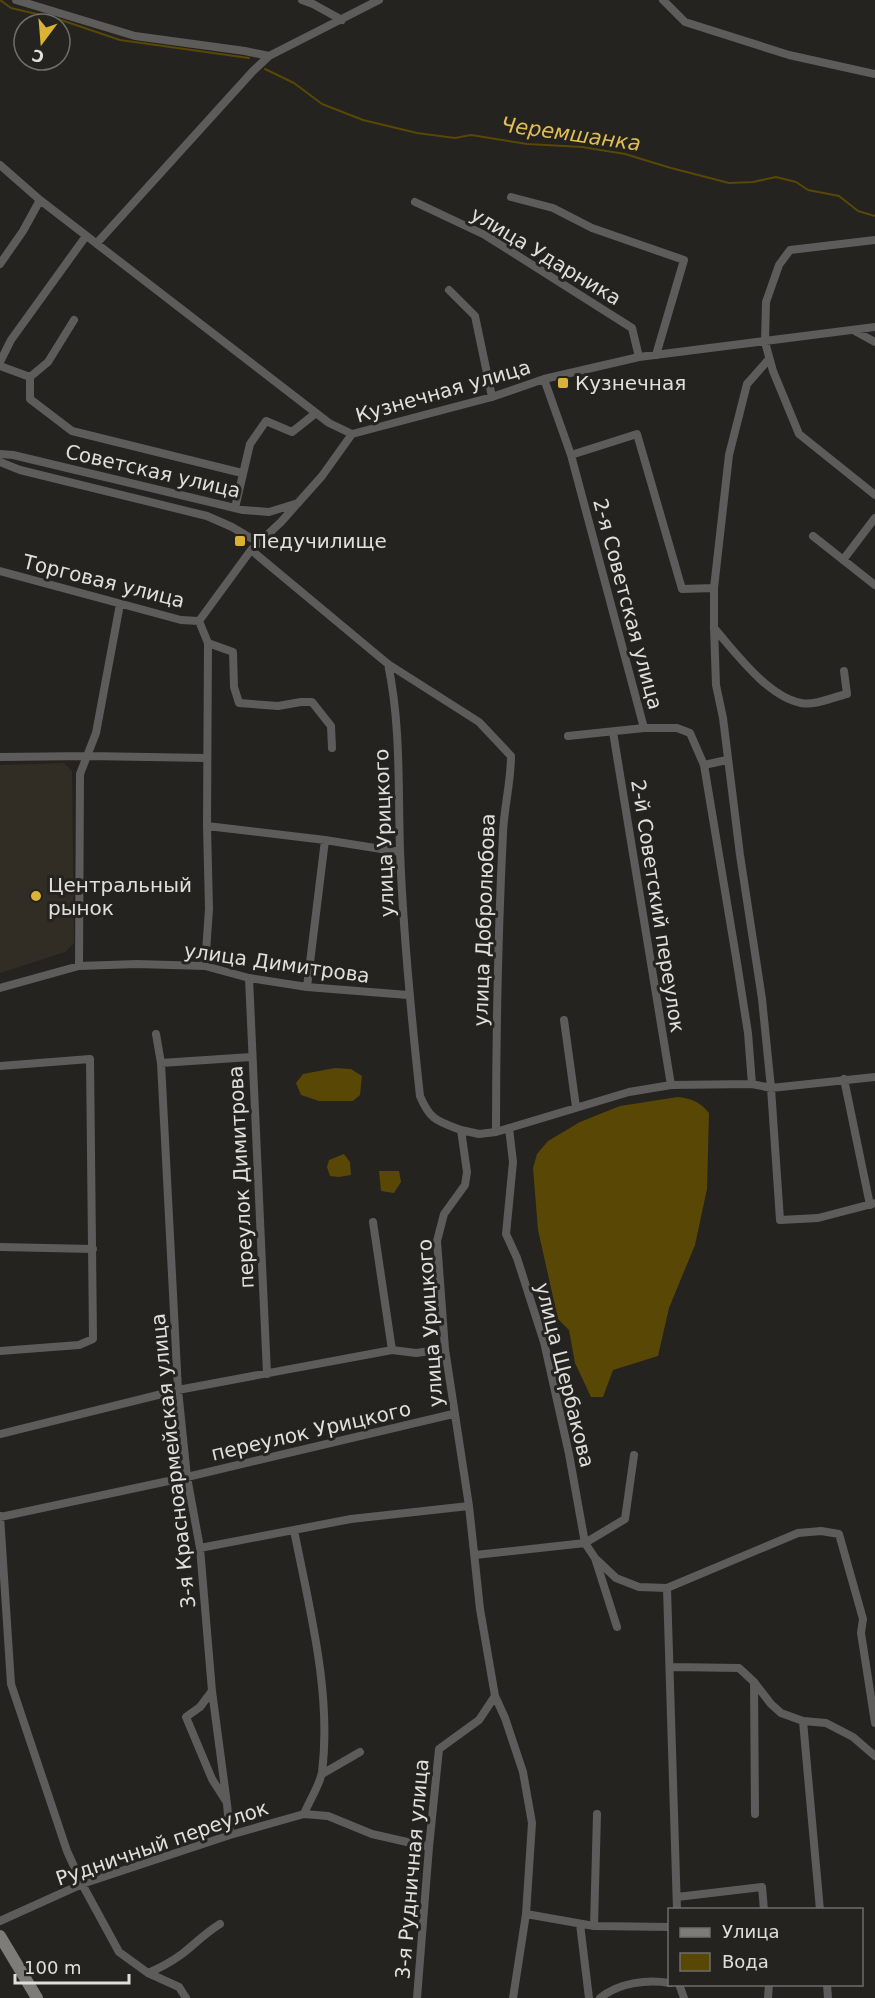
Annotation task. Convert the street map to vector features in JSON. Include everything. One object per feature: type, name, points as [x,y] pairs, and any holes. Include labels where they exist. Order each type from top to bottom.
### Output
[{"type":"main road","points":[[1,1940],[38,1998]]},
{"type":"street","points":[[16,0],[135,36],[269,56]]},
{"type":"street","points":[[302,0],[342,20]]},
{"type":"street","points":[[97,243],[269,56],[379,0]]},
{"type":"street","points":[[663,0],[685,22],[789,55],[875,74]]},
{"type":"street","name":"Кузнечная улица","points":[[0,165],[40,200],[329,423],[352,434],[492,397],[544,379],[639,357],[875,327]]},
{"type":"street","points":[[511,196],[553,208],[592,228],[684,260],[656,355]]},
{"type":"street","points":[[0,264],[23,231],[40,200]]},
{"type":"street","name":"улица Ударника","points":[[415,202],[485,235],[632,328],[639,357]]},
{"type":"street","points":[[30,377],[0,364],[11,340],[86,236]]},
{"type":"street","points":[[875,240],[790,250],[779,265],[766,302],[765,342],[769,359],[799,434],[875,495]]},
{"type":"street","points":[[449,290],[475,316],[492,397]]},
{"type":"street","points":[[30,377],[48,362],[74,320]]},
{"type":"street","points":[[855,331],[875,342]]},
{"type":"street","points":[[769,359],[747,384],[729,455],[714,588],[714,627],[716,685],[723,718],[727,760],[762,999],[780,1220],[818,1218],[872,1204],[844,1078]]},
{"type":"street","points":[[30,377],[30,399],[72,431],[242,473]]},
{"type":"street","name":"2-я Советская улица","points":[[544,379],[571,455],[644,728],[677,728],[690,733],[704,765],[743,998],[752,1084]]},
{"type":"street","points":[[235,508],[250,444],[266,421],[292,432],[316,413]]},
{"type":"street","points":[[205,966],[209,909],[208,644],[199,621],[251,550],[281,522],[322,476],[352,434]]},
{"type":"street","points":[[571,455],[637,434],[682,589],[714,588]]},
{"type":"street","name":"Советская улица","points":[[0,454],[13,455],[235,508],[269,512],[298,503]]},
{"type":"street","name":"Советская улица","points":[[0,462],[20,470],[207,516],[259,543]]},
{"type":"street","points":[[843,560],[875,518]]},
{"type":"street","points":[[813,536],[875,585]]},
{"type":"street","points":[[251,550],[388,664]]},
{"type":"street","name":"Торговая улица","points":[[0,571],[181,620],[199,621]]},
{"type":"street","points":[[79,966],[80,774],[96,734],[120,604]]},
{"type":"street","points":[[714,627],[742,662],[779,694],[800,703],[847,694],[844,671]]},
{"type":"street","points":[[208,644],[233,652],[234,687],[239,703],[278,706],[312,702],[331,726],[332,748]]},
{"type":"street","name":"улица Добролюбова","points":[[388,664],[479,722],[512,756],[511,782],[504,813],[501,869],[496,1035],[496,1132]]},
{"type":"street","name":"улица Урицкого","points":[[388,664],[393,687],[397,744],[408,995],[420,1096],[426,1111],[436,1121],[461,1130],[468,1172],[465,1185],[444,1214],[437,1237],[445,1349],[453,1414],[469,1506],[480,1609],[495,1696],[523,1772],[532,1823],[526,1914],[513,1998]]},
{"type":"street","points":[[568,736],[644,728]]},
{"type":"street","name":"2-й Советский переулок","points":[[614,732],[671,1085]]},
{"type":"street","points":[[0,757],[207,758]]},
{"type":"street","points":[[704,765],[727,760]]},
{"type":"street","points":[[207,826],[325,840],[400,852]]},
{"type":"street","points":[[307,987],[325,840]]},
{"type":"street","name":"улица Димитрова","points":[[0,988],[79,966],[137,964],[205,966],[249,978],[307,987],[408,995]]},
{"type":"street","name":"переулок Димитрова","points":[[249,978],[267,1374]]},
{"type":"street","points":[[564,1020],[576,1107]]},
{"type":"street","name":"3-я Красноармейская улица","points":[[156,1034],[161,1063],[178,1390],[187,1477],[200,1548],[212,1691],[230,1835]]},
{"type":"street","points":[[161,1063],[251,1057]]},
{"type":"street","points":[[0,1066],[90,1059],[93,1249],[93,1339],[79,1345],[0,1351]]},
{"type":"street","points":[[461,1130],[478,1134],[496,1132],[628,1092],[671,1085],[752,1084],[771,1088],[844,1078],[875,1077]]},
{"type":"street","name":"улица Щербакова","points":[[509,1128],[513,1162],[506,1234],[518,1258],[544,1342],[569,1454],[585,1543],[596,1558],[617,1627]]},
{"type":"street","points":[[373,1222],[392,1350]]},
{"type":"street","points":[[0,1247],[93,1249]]},
{"type":"street","points":[[0,1434],[178,1390],[392,1350],[416,1353],[445,1349]]},
{"type":"street","name":"переулок Урицкого","points":[[0,1517],[187,1477],[453,1414]]},
{"type":"street","points":[[475,1555],[585,1543],[626,1519],[634,1455]]},
{"type":"street","points":[[200,1548],[351,1519],[469,1506]]},
{"type":"street","points":[[0,1517],[11,1684],[67,1851],[119,1952],[148,1973],[179,1987],[186,1998]]},
{"type":"street","points":[[294,1530],[317,1651],[323,1699],[322,1774],[304,1814]]},
{"type":"street","points":[[596,1558],[616,1578],[639,1587],[667,1588],[798,1533],[821,1531],[839,1534],[863,1619],[861,1633],[875,1723]]},
{"type":"street","points":[[667,1588],[677,1908]]},
{"type":"street","points":[[671,1667],[739,1668],[781,1713],[803,1721],[826,1724],[835,1728],[852,1737],[875,1756]]},
{"type":"street","points":[[754,1682],[755,1814]]},
{"type":"street","points":[[212,1691],[200,1707],[186,1717],[212,1779],[227,1804]]},
{"type":"street","name":"3-я Рудничная улица","points":[[417,1998],[439,1749],[479,1720],[495,1696]]},
{"type":"street","points":[[803,1721],[820,1908]]},
{"type":"street","points":[[322,1774],[360,1752]]},
{"type":"street","name":"Рудничный переулок","points":[[0,1921],[82,1884],[230,1835],[304,1814],[328,1816],[372,1834],[429,1847]]},
{"type":"street","points":[[594,1926],[597,1814]]},
{"type":"street","points":[[677,1897],[762,1887],[764,1908]]},
{"type":"street","points":[[526,1914],[594,1926],[668,1927]]},
{"type":"street","points":[[148,1973],[167,1965],[205,1933],[220,1924]]},
{"type":"street","points":[[580,1924],[589,1998]]},
{"type":"street","points":[[600,1998],[609,1991],[637,1983],[668,1983]]},
{"type":"shaded area","name":"Центральный рынок","points":[[64,763],[72,771],[74,943],[65,952],[0,973],[0,765]]},
{"type":"water","points":[[335,1068],[351,1069],[362,1076],[360,1095],[353,1101],[319,1101],[301,1095],[296,1083],[303,1074]]},
{"type":"water","points":[[678,1097],[696,1102],[709,1113],[707,1189],[695,1245],[669,1308],[658,1356],[613,1370],[603,1397],[591,1397],[575,1363],[569,1330],[558,1319],[538,1230],[533,1168],[537,1154],[548,1141],[580,1122],[620,1106]]},
{"type":"water","points":[[344,1154],[350,1162],[351,1175],[330,1176],[327,1167],[329,1160]]},
{"type":"water","points":[[379,1171],[399,1171],[401,1182],[394,1193],[381,1191]]},
{"type":"waterway","name":"Черемшанка","points":[[0,0],[11,8],[58,19],[120,40],[249,58]]},
{"type":"waterway","name":"Черемшанка","points":[[265,69],[294,83],[322,104],[363,120],[417,133],[455,138],[471,135],[527,144],[582,147],[625,154],[729,183],[753,182],[776,177],[796,182],[808,190],[839,196],[858,211],[875,216]]},
{"type":"place","name":"Кузнечная","points":[[563,383]]},
{"type":"place","name":"Педучилище","points":[[240,541]]},
{"type":"place","name":"Центральный рынок","points":[[36,896]]}]
